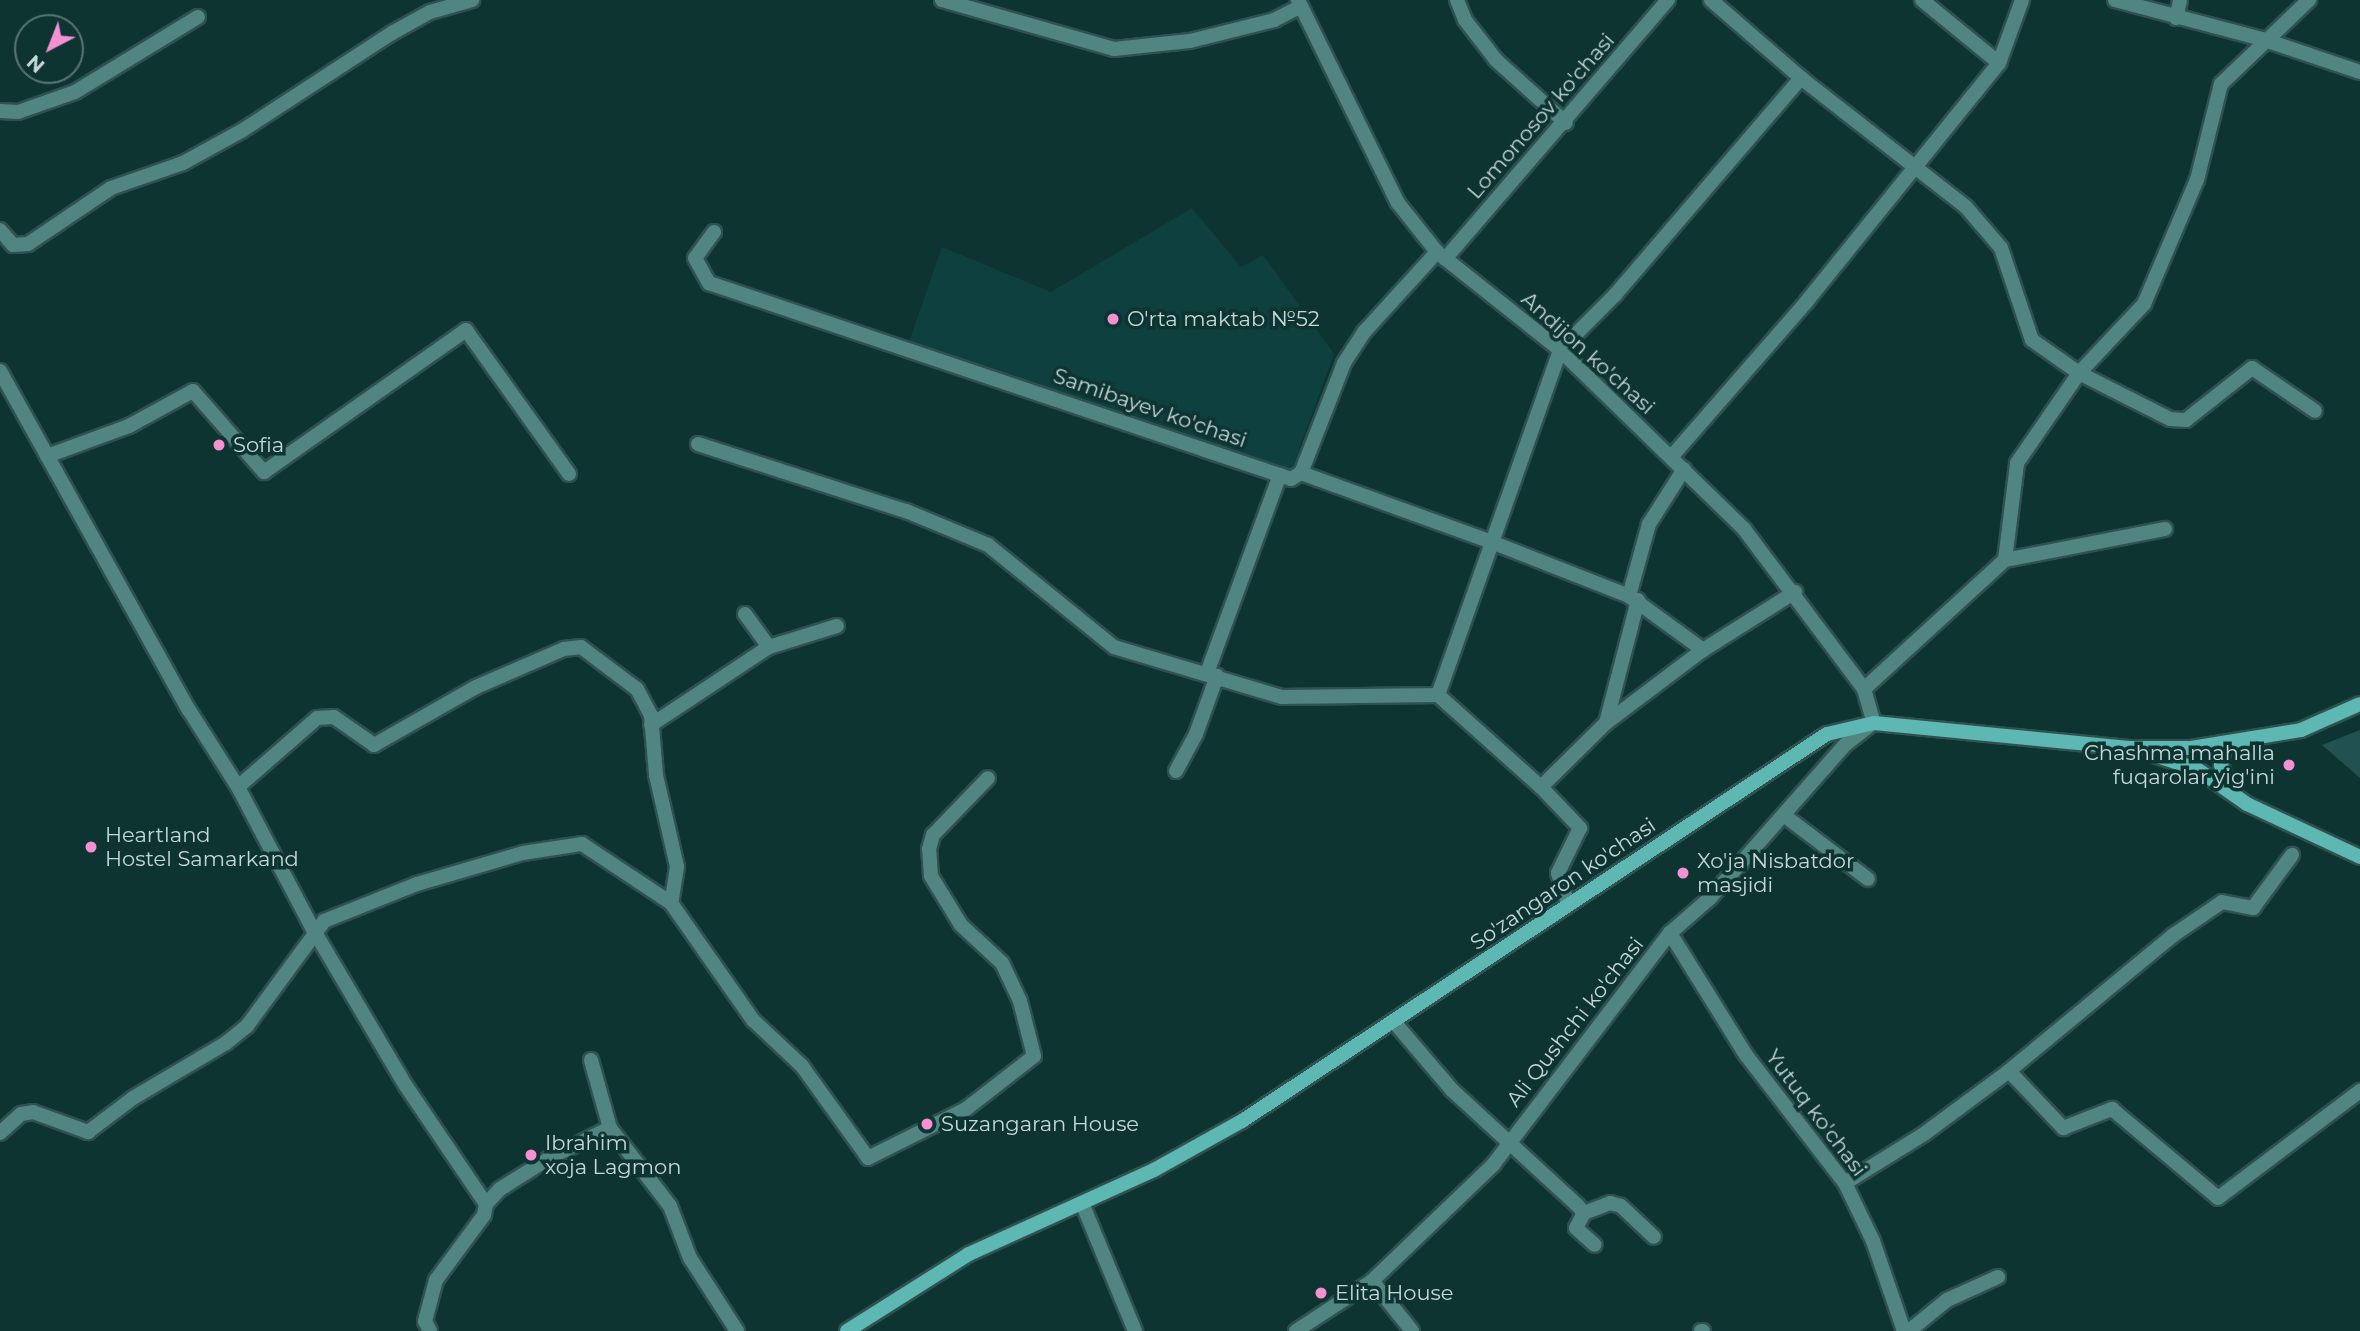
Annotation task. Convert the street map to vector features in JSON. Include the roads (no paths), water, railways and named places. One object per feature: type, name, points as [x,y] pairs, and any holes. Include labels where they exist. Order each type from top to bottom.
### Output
[{"type":"main road","name":"So'zangaron ko'chasi","points":[[847,1331],[969,1254],[1082,1203],[1242,1121],[1395,1023],[1568,904],[1827,734],[1874,723],[2130,748],[2191,748],[2248,736],[2301,730],[2360,704]]},
{"type":"main road","points":[[2247,804],[2229,787],[2221,765],[2230,748],[2248,736]]},
{"type":"main road","points":[[2130,748],[2197,769],[2247,804],[2360,857]]},
{"type":"street","points":[[0,230],[13,245],[27,244],[111,188],[183,163],[243,130],[392,33],[430,12],[472,0]]},
{"type":"street","points":[[942,0],[1114,50],[1190,41],[1274,20],[1299,3]]},
{"type":"street","points":[[1457,0],[1465,20],[1496,60],[1566,122]]},
{"type":"street","name":"Lomonosov ko'chasi","points":[[1301,473],[1344,363],[1365,331],[1441,256],[1566,122],[1668,0]]},
{"type":"street","points":[[1712,0],[1801,78],[1966,207],[1993,235],[2032,340],[2079,373],[2170,419],[2186,420],[2252,368],[2315,411]]},
{"type":"street","points":[[1922,0],[1999,63]]},
{"type":"street","points":[[1672,456],[1807,301],[1999,63],[2022,0]]},
{"type":"street","points":[[2115,0],[2265,40],[2360,72]]},
{"type":"street","points":[[2176,18],[2180,0]]},
{"type":"street","points":[[2005,560],[2017,463],[2079,373],[2144,304],[2197,180],[2221,84],[2309,0]]},
{"type":"street","name":"Andijon ko'chasi","points":[[1299,3],[1398,203],[1441,256],[1560,350],[1672,456],[1744,529],[1795,592],[1864,689],[1874,723]]},
{"type":"street","points":[[0,111],[18,112],[75,92],[198,17]]},
{"type":"street","points":[[1438,695],[1494,543],[1560,350],[1615,295],[1801,78]]},
{"type":"street","name":"Samibayev ko'chasi","points":[[714,232],[695,258],[709,283],[1291,479],[1301,473],[1494,543],[1633,598],[1703,650]]},
{"type":"street","points":[[47,456],[128,426],[193,391],[264,472],[467,330],[569,474]]},
{"type":"street","points":[[0,371],[188,710],[238,787],[313,929],[407,1086],[486,1204]]},
{"type":"street","points":[[698,444],[906,511],[988,545],[1114,647],[1282,697],[1438,695],[1541,787],[1580,828],[1558,873],[1568,904]]},
{"type":"street","points":[[1606,723],[1649,524],[1684,469]]},
{"type":"street","points":[[1176,771],[1196,734],[1212,674],[1280,475]]},
{"type":"street","points":[[1864,689],[2005,560],[2165,528]]},
{"type":"street","points":[[1541,787],[1606,723],[1703,650],[1795,592]]},
{"type":"street","points":[[744,614],[769,647]]},
{"type":"street","points":[[651,725],[769,647],[837,626]]},
{"type":"street","points":[[238,787],[317,718],[334,717],[374,745],[476,687],[564,649],[581,647],[637,689],[651,725],[656,775],[677,867],[671,903]]},
{"type":"street","name":"Ali Qushchi ko'chasi","points":[[1297,1331],[1372,1281],[1484,1174],[1670,933],[1710,898],[1846,744],[1874,723]]},
{"type":"street","points":[[0,1133],[21,1114],[33,1112],[88,1132],[133,1098],[226,1044],[247,1026],[284,979],[313,929],[324,921],[418,884],[523,853],[582,844],[671,903],[753,1020],[802,1066],[868,1158],[966,1109],[1034,1056],[1020,1001],[1002,963],[961,925],[930,876],[929,849],[933,835],[988,778]]},
{"type":"street","points":[[1785,816],[1868,879]]},
{"type":"street","points":[[1845,1182],[1924,1134],[2009,1072],[2182,929],[2222,902],[2253,908],[2292,855]]},
{"type":"street","name":"Yutuq ko'chasi","points":[[1670,933],[1746,1055],[1845,1182],[1873,1241],[1907,1331]]},
{"type":"street","points":[[1395,1023],[1452,1090],[1510,1141],[1584,1213]]},
{"type":"street","points":[[591,1059],[610,1128],[670,1206],[690,1258],[737,1331]]},
{"type":"street","points":[[2009,1072],[2063,1128],[2112,1109],[2218,1198],[2360,1091]]},
{"type":"street","points":[[430,1331],[425,1321],[436,1280],[484,1215],[486,1204],[500,1189],[551,1157],[610,1128]]},
{"type":"street","points":[[1082,1203],[1135,1331]]},
{"type":"street","points":[[1595,1245],[1576,1228],[1584,1213],[1610,1203],[1621,1206],[1654,1237]]},
{"type":"street","points":[[1907,1331],[1947,1300],[1998,1277]]},
{"type":"street","points":[[1372,1281],[1412,1331]]},
{"type":"place","name":"O'rta maktab №52","points":[[1113,319]]},
{"type":"place","name":"Sofia","points":[[219,445]]},
{"type":"place","name":"Chashma mahalla fuqarolar yig'ini","points":[[2289,765]]},
{"type":"place","name":"Heartland Hostel Samarkand","points":[[91,847]]},
{"type":"place","name":"Xo'ja Nisbatdor masjidi","points":[[1683,873]]},
{"type":"place","name":"Suzangaran House","points":[[927,1124]]},
{"type":"place","name":"Ibrahim xoja Lagmon","points":[[531,1155]]},
{"type":"place","name":"Elita House","points":[[1321,1293]]}]
